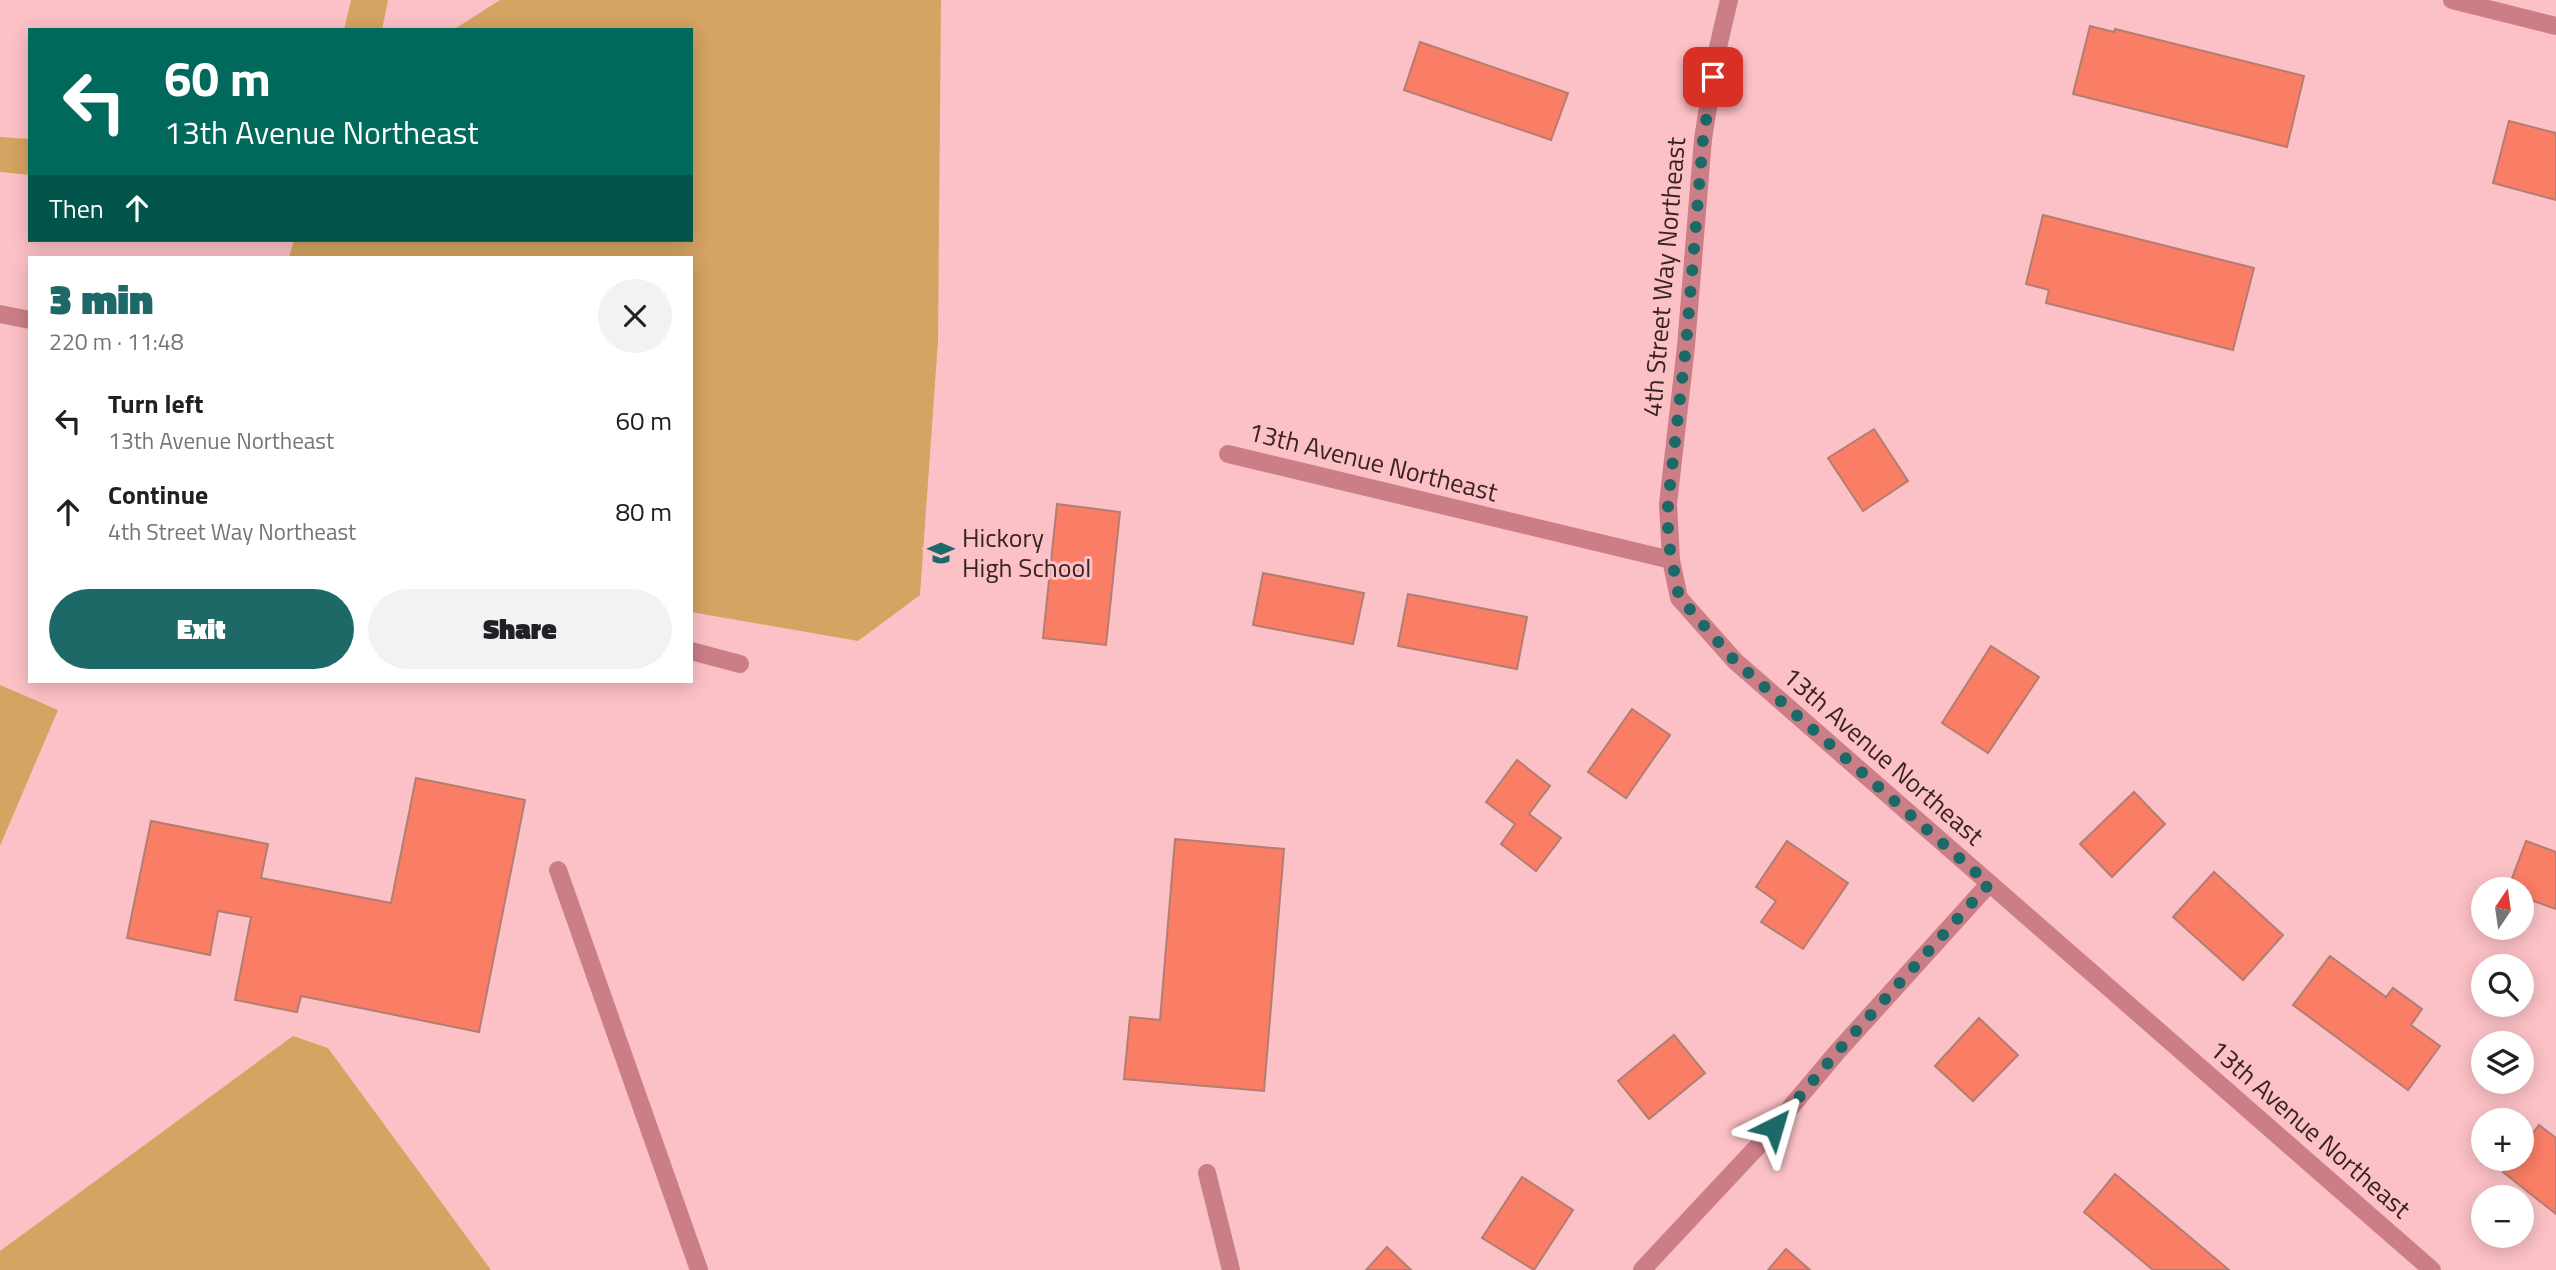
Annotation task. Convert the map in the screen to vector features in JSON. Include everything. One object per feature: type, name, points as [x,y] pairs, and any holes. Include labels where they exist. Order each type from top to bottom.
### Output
[{"type":"street","name":"4th Street Way Northeast","points":[[1671,561],[1668,503],[1686,346],[1703,139],[1716,56],[1730,0]]},
{"type":"street","points":[[2452,0],[2556,26]]},
{"type":"street","points":[[0,314],[28,320]]},
{"type":"street","name":"13th Avenue Northeast","points":[[1228,454],[1671,561],[1679,597],[1735,661],[2432,1270]]},
{"type":"street","points":[[693,651],[740,664]]},
{"type":"street","points":[[558,870],[699,1270]]},
{"type":"street","points":[[1642,1270],[1758,1146],[1838,1051],[1989,884]]},
{"type":"street","points":[[1208,1173],[1231,1270]]},
{"type":"shaded area","points":[[351,0],[388,0],[382,28],[344,28]]},
{"type":"shaded area","points":[[500,0],[941,0],[938,341],[920,595],[858,641],[693,612],[693,256],[289,256],[293,242],[693,242],[693,28],[456,28]]},
{"type":"shaded area","points":[[0,137],[28,139],[28,175],[0,172]]},
{"type":"shaded area","points":[[0,685],[58,710],[0,846]]},
{"type":"shaded area","points":[[293,1036],[328,1048],[491,1270],[0,1270],[0,1251]]},
{"type":"building","points":[[2090,26],[2114,32],[2115,29],[2304,76],[2287,147],[2073,94]]},
{"type":"building","points":[[1420,42],[1568,93],[1551,140],[1404,90]]},
{"type":"building","points":[[2509,121],[2556,133],[2556,200],[2493,183]]},
{"type":"building","points":[[2043,215],[2254,268],[2233,350],[2046,303],[2049,290],[2026,284]]},
{"type":"building","points":[[1874,429],[1908,481],[1863,511],[1828,458]]},
{"type":"building","points":[[1057,504],[1120,512],[1106,645],[1043,638]]},
{"type":"building","points":[[1263,573],[1364,593],[1353,644],[1253,625]]},
{"type":"building","points":[[1408,594],[1527,617],[1517,669],[1398,646]]},
{"type":"building","points":[[1991,646],[2039,677],[1988,753],[1942,723]]},
{"type":"building","points":[[1632,709],[1670,735],[1626,798],[1588,772]]},
{"type":"building","points":[[1517,760],[1550,786],[1529,814],[1561,838],[1536,871],[1501,844],[1515,824],[1486,802]]},
{"type":"building","points":[[416,778],[525,800],[479,1032],[301,996],[297,1012],[235,1000],[251,917],[218,911],[210,955],[127,938],[151,821],[268,844],[261,878],[391,903]]},
{"type":"building","points":[[2134,792],[2165,824],[2112,877],[2080,844]]},
{"type":"building","points":[[1175,839],[1284,849],[1264,1091],[1124,1079],[1130,1017],[1160,1020]]},
{"type":"building","points":[[1787,841],[1848,883],[1803,949],[1761,922],[1776,901],[1756,887]]},
{"type":"building","points":[[2526,841],[2556,852],[2556,909],[2534,901],[2534,877],[2512,877]]},
{"type":"building","points":[[2214,872],[2283,935],[2243,980],[2173,917]]},
{"type":"building","points":[[2330,956],[2386,997],[2393,988],[2422,1009],[2411,1025],[2440,1046],[2408,1090],[2293,1005]]},
{"type":"building","points":[[1979,1018],[2018,1055],[1973,1101],[1935,1066]]},
{"type":"building","points":[[1674,1035],[1705,1073],[1649,1119],[1618,1081]]},
{"type":"building","points":[[2539,1125],[2556,1138],[2556,1214],[2534,1197],[2534,1185],[2519,1185],[2503,1172],[2534,1171],[2534,1132]]},
{"type":"building","points":[[2115,1174],[2229,1270],[2153,1270],[2084,1212]]},
{"type":"building","points":[[1522,1177],[1573,1210],[1534,1270],[1482,1238]]},
{"type":"building","points":[[1387,1247],[1411,1270],[1366,1270]]},
{"type":"building","points":[[1786,1249],[1810,1270],[1768,1270]]},
{"type":"place","name":"Hickory High School","points":[[941,553]]},
{"type":"route","points":[[1713,77],[1703,139],[1686,346],[1668,503],[1668,539],[1679,597],[1735,661],[1989,884],[1838,1051],[1774,1127]]}]
